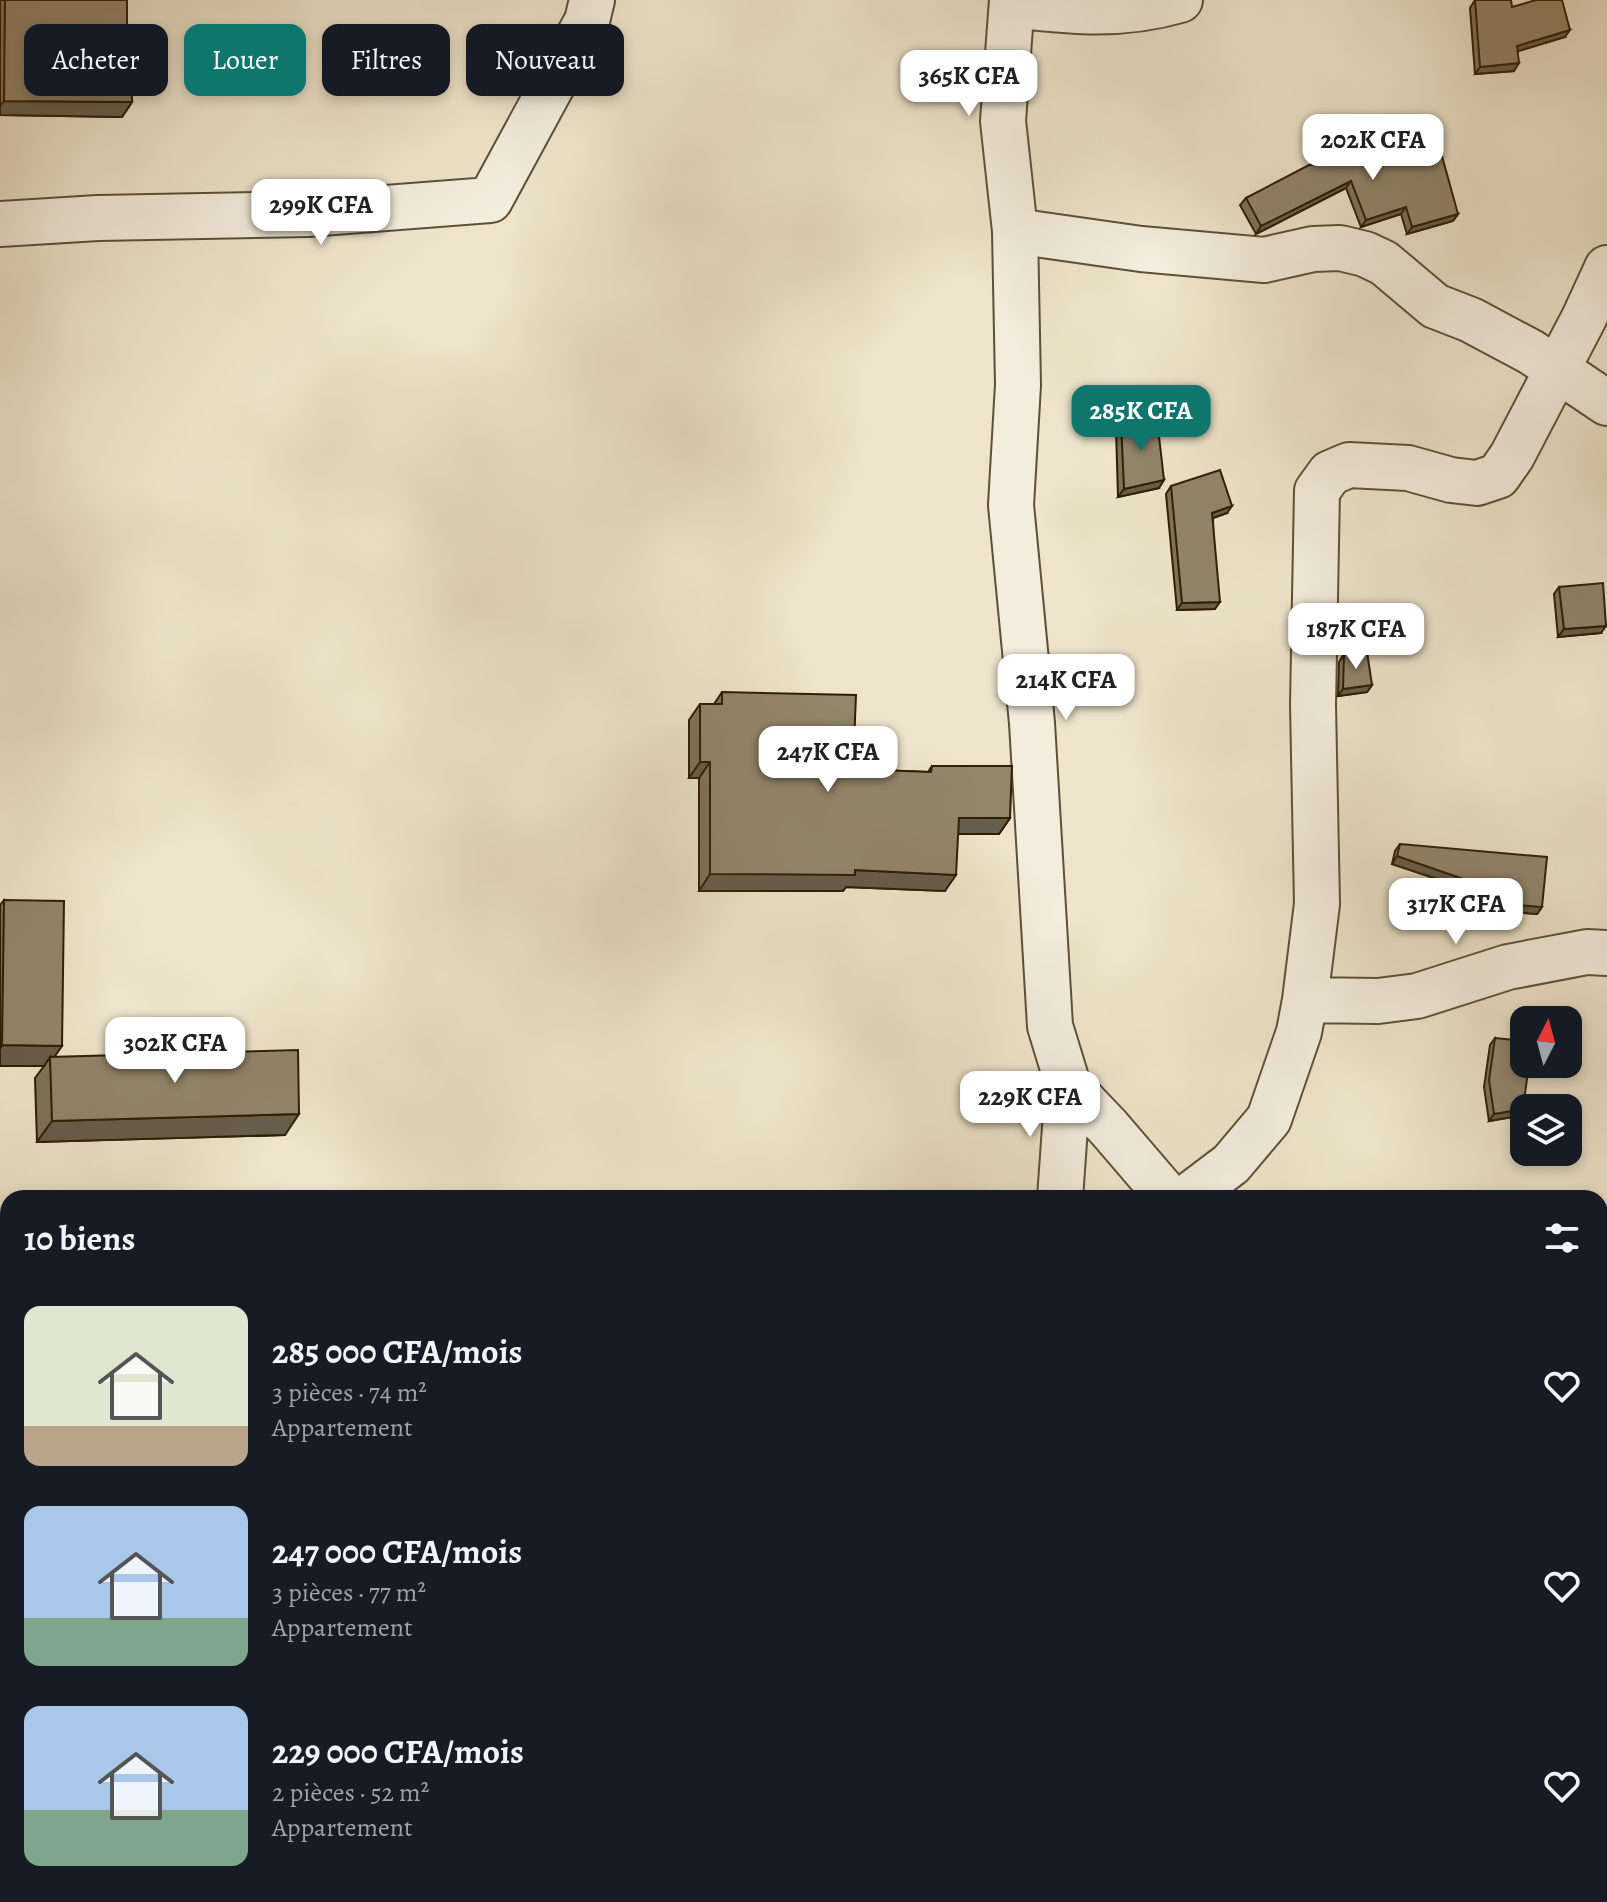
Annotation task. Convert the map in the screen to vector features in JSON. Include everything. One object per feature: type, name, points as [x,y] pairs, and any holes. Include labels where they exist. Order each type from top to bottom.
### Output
[{"type":"street","points":[[0,224],[98,218],[308,214],[490,200],[587,21],[592,0]]},
{"type":"street","points":[[1061,1190],[1068,1085],[1050,1026],[1032,723],[1011,505],[1018,385],[1015,231],[1003,121],[1012,2],[1082,13],[1148,9],[1180,0]]},
{"type":"street","points":[[1015,231],[1141,249],[1264,260],[1313,249],[1340,248],[1365,254],[1384,263],[1435,306],[1471,320],[1510,341],[1607,403]]},
{"type":"street","points":[[1197,1190],[1231,1164],[1269,1119],[1299,1032],[1305,1000],[1317,904],[1313,705],[1317,491],[1330,473],[1349,465],[1408,468],[1451,480],[1477,483],[1498,476],[1512,456],[1607,268]]},
{"type":"street","points":[[1305,1000],[1378,1001],[1417,996],[1508,967],[1587,952],[1607,953]]},
{"type":"street","points":[[1068,1085],[1162,1190]]},
{"type":"building","points":[[5,0],[127,0],[127,24],[24,24],[24,96],[132,96],[132,102],[4,101]]},
{"type":"building","points":[[1475,0],[1511,0],[1512,7],[1536,0],[1562,0],[1570,30],[1517,46],[1519,63],[1480,67]]},
{"type":"building","points":[[1432,120],[1458,214],[1412,227],[1406,207],[1366,220],[1351,181],[1261,226],[1246,198],[1309,165],[1394,157],[1386,139]]},
{"type":"building","points":[[1157,419],[1164,480],[1124,489],[1121,422]]},
{"type":"building","points":[[1220,470],[1232,506],[1212,513],[1220,602],[1182,603],[1171,486]]},
{"type":"building","points":[[1603,583],[1606,626],[1564,629],[1559,587]]},
{"type":"building","points":[[1367,652],[1372,685],[1343,689],[1344,654]]},
{"type":"building","points":[[722,692],[856,695],[853,769],[931,772],[932,766],[1012,766],[1010,818],[959,818],[956,875],[855,870],[855,875],[710,874],[710,762],[700,762],[700,704],[722,704]]},
{"type":"building","points":[[1400,844],[1547,857],[1542,907],[1471,901],[1472,882],[1397,856]]},
{"type":"building","points":[[4,900],[64,901],[62,1046],[2,1045]]},
{"type":"building","points":[[1495,1038],[1510,1040],[1510,1078],[1527,1078],[1525,1094],[1510,1094],[1510,1111],[1494,1114],[1489,1080]]},
{"type":"building","points":[[298,1050],[299,1114],[52,1121],[50,1057]]}]
